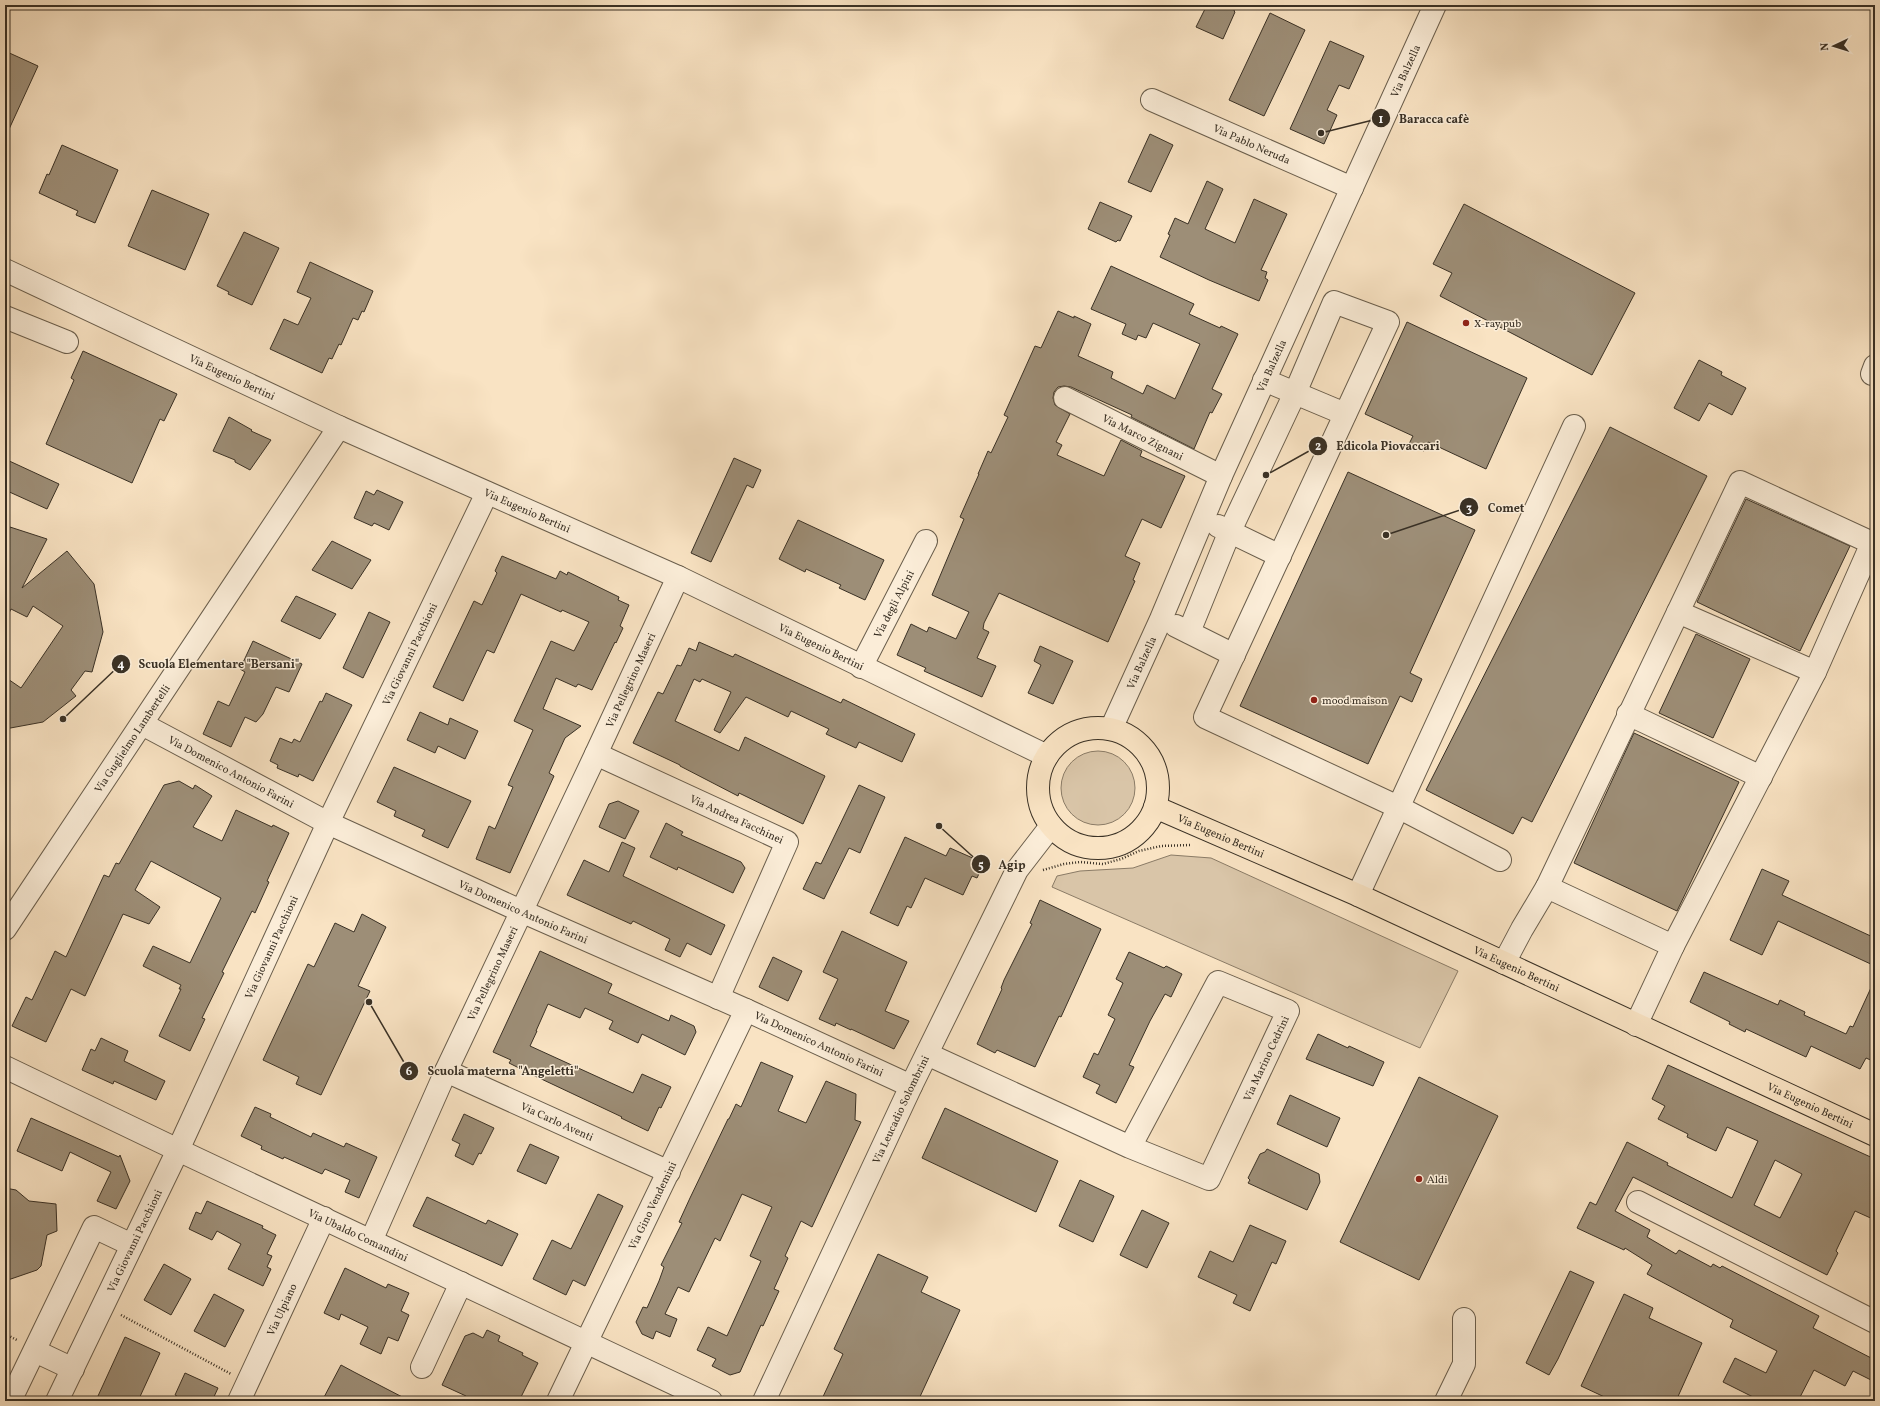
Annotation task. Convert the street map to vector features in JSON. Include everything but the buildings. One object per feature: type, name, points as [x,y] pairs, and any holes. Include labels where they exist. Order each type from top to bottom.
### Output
[{"type":"main road","points":[[1092,728],[1111,729],[1129,736],[1145,750],[1154,767],[1158,787],[1155,807],[1145,826],[1128,840],[1109,847],[1087,847],[1067,840],[1051,826],[1042,810],[1038,792],[1040,773],[1047,756],[1059,742],[1075,732],[1092,728]]},
{"type":"main road","name":"Via Eugenio Bertini","points":[[1155,807],[1358,895],[1875,1135]]},
{"type":"street","name":"Via Balzella","points":[[1111,729],[1161,619],[1220,476],[1435,5]]},
{"type":"street","name":"Via Pablo Neruda","points":[[1152,100],[1352,188]]},
{"type":"street","name":"Via Eugenio Bertini","points":[[5,270],[339,427],[678,577],[1047,756]]},
{"type":"street","points":[[1189,632],[1230,531],[1295,393],[1334,302],[1388,322],[1205,717],[1398,807],[1500,860]]},
{"type":"street","points":[[5,317],[66,342]]},
{"type":"street","points":[[1264,380],[1345,414]]},
{"type":"street","name":"Via Marco Zignani","points":[[1065,398],[1220,476]]},
{"type":"street","points":[[1358,895],[1574,426]]},
{"type":"street","name":"Via Guglielmo Lambertelli","points":[[5,929],[339,427]]},
{"type":"street","points":[[1504,963],[1547,887],[1628,714],[1740,482],[1872,544],[1815,672],[1673,946],[1636,1025]]},
{"type":"street","name":"Via Giovanni Pacchioni","points":[[58,1401],[178,1150],[328,823],[487,493]]},
{"type":"street","points":[[1203,519],[1280,556]]},
{"type":"street","name":"Via degli Alpini","points":[[861,667],[926,541]]},
{"type":"street","name":"Via Pellegrino Maseri","points":[[371,1241],[446,1071],[678,577]]},
{"type":"street","points":[[1678,612],[1815,672]]},
{"type":"street","points":[[1161,619],[1234,654]]},
{"type":"street","points":[[1628,714],[1761,777]]},
{"type":"street","name":"Via Domenico Antonio Farini","points":[[142,724],[328,823],[521,911],[746,1010],[911,1086]]},
{"type":"street","name":"Via Andrea Facchinei","points":[[596,754],[787,842],[718,998]]},
{"type":"street","name":"Via Leucadio Solombrini","points":[[764,1401],[911,1086],[1018,870],[1051,826]]},
{"type":"street","points":[[1547,887],[1673,946]]},
{"type":"street","name":"Via Marino Cedrini","points":[[927,1054],[1130,1147],[1209,1179],[1288,1011],[1218,982],[1130,1147]]},
{"type":"street","name":"Via Gino Vendemini","points":[[558,1401],[746,1010]]},
{"type":"street","name":"Via Ubaldo Comandini","points":[[5,1067],[371,1241],[587,1341],[711,1401]]},
{"type":"street","name":"Via Carlo Aventi","points":[[446,1071],[669,1172]]},
{"type":"street","points":[[1638,1202],[1875,1322]]},
{"type":"street","name":"Via Ulpiano","points":[[243,1392],[324,1218]]},
{"type":"street","points":[[10,1401],[94,1227],[132,1245]]},
{"type":"street","points":[[422,1367],[461,1283]]},
{"type":"street","points":[[1446,1401],[1464,1364],[1464,1319]]},
{"type":"street","points":[[35,1350],[72,1369]]},
{"type":"path","points":[[1037,873],[1064,864],[1080,862],[1103,864],[1121,859],[1139,851],[1161,846],[1195,845]]},
{"type":"path","points":[[104,1305],[243,1392]]},
{"type":"shaded area","points":[[1091,751],[1105,751],[1119,757],[1129,767],[1135,781],[1135,795],[1129,809],[1119,819],[1105,825],[1091,825],[1077,819],[1067,809],[1061,795],[1061,781],[1067,767],[1077,757]]},
{"type":"shaded area","points":[[1171,855],[1211,858],[1458,971],[1420,1048],[1052,887],[1057,876],[1080,871],[1133,868]]},
{"type":"place","name":"Baracca cafè","points":[[1321,133]]},
{"type":"place","name":"X-ray pub","points":[[1466,323]]},
{"type":"place","name":"Edicola Piovaccari","points":[[1266,475]]},
{"type":"place","name":"Comet","points":[[1386,535]]},
{"type":"place","name":"mood maison","points":[[1314,700]]},
{"type":"place","name":"Scuola Elementare \"Bersani\"","points":[[63,719]]},
{"type":"place","name":"Agip","points":[[939,826]]},
{"type":"place","name":"Scuola materna \"Angeletti\"","points":[[369,1002]]},
{"type":"place","name":"Aldi","points":[[1419,1179]]}]
